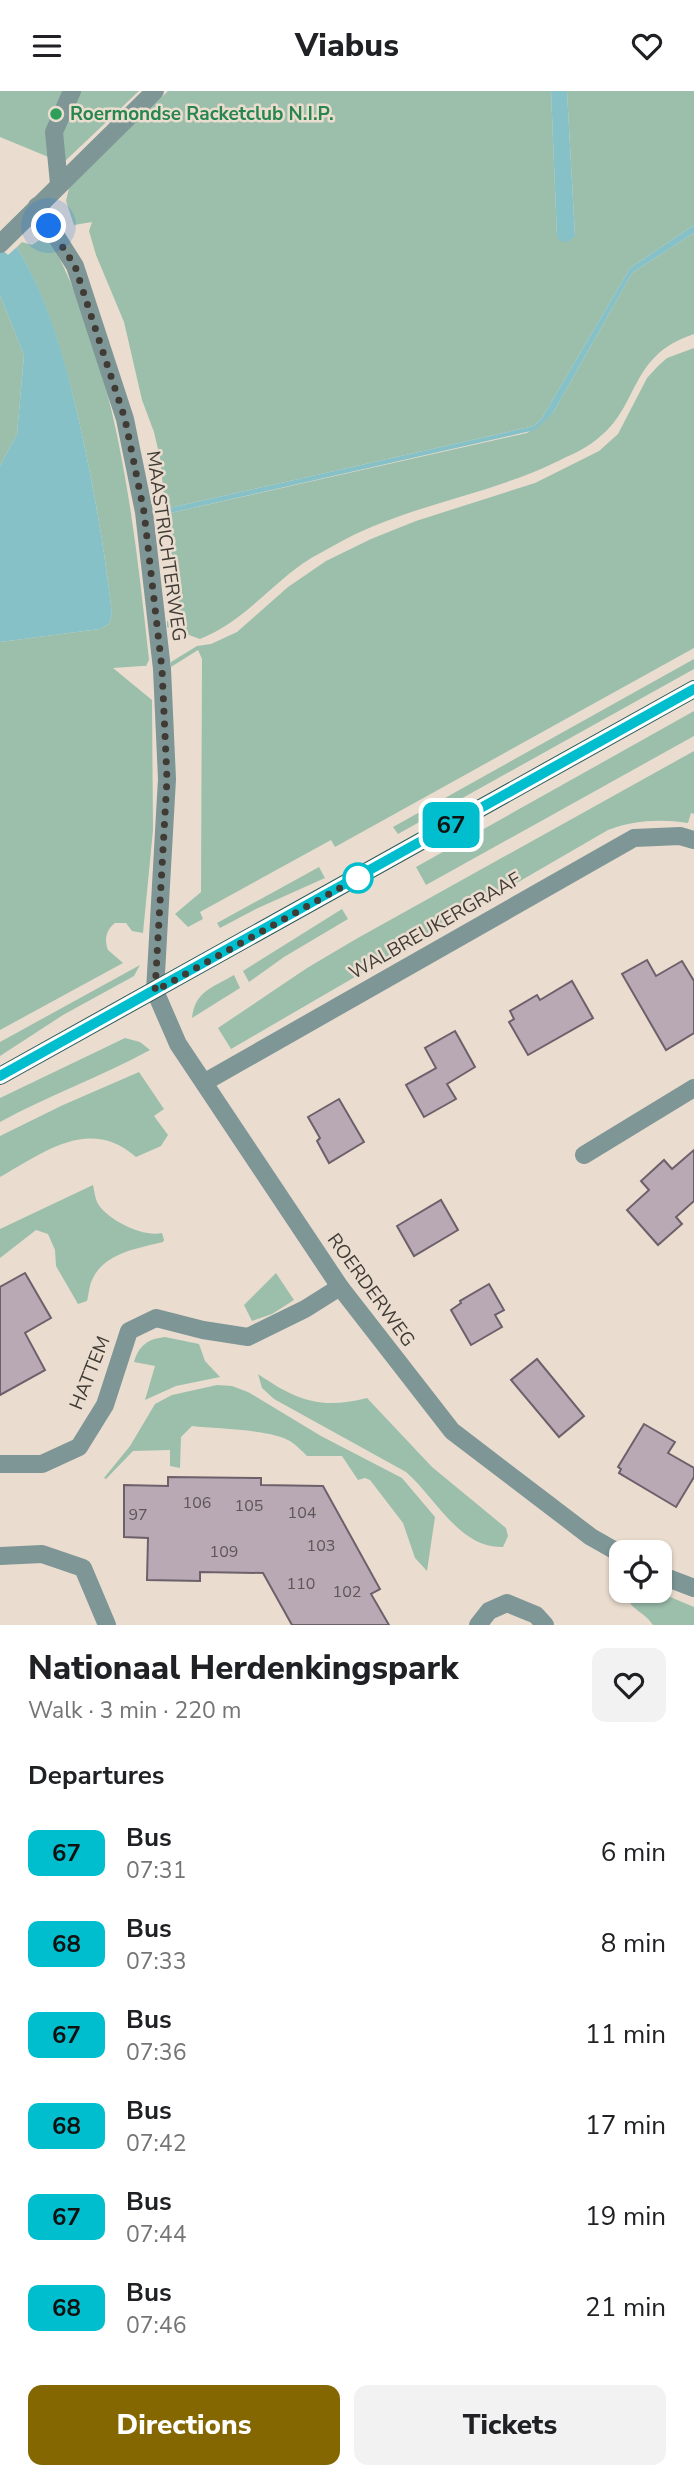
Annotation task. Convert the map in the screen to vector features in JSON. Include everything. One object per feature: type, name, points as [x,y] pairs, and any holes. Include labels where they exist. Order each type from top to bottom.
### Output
[{"type":"main road","points":[[0,1076],[694,689]]},
{"type":"street","points":[[59,184],[54,132],[72,91]]},
{"type":"street","points":[[0,244],[155,91]]},
{"type":"street","name":"MAASTRICHTERWEG","points":[[37,206],[75,266],[125,419],[144,512],[162,669],[167,779],[155,991]]},
{"type":"street","name":"WALBREUKERGRAAF","points":[[205,1082],[634,838],[680,836],[694,840]]},
{"type":"street","name":"ROERDERWEG","points":[[155,991],[178,1044],[340,1287],[452,1431],[591,1537],[609,1547]]},
{"type":"street","points":[[584,1155],[694,1088]]},
{"type":"street","name":"HATTEM","points":[[0,1464],[42,1464],[79,1447],[105,1405],[129,1331],[156,1318],[202,1331],[247,1337],[305,1309],[340,1287]]},
{"type":"street","points":[[0,1556],[42,1554],[83,1568],[107,1625]]},
{"type":"street","points":[[672,1580],[694,1588]]},
{"type":"street","points":[[478,1625],[489,1611],[507,1603],[536,1615],[545,1625]]},
{"type":"green space","name":"Roermondse Racketclub N.I.P.","points":[[0,91],[139,91],[63,163],[0,137]]},
{"type":"green space","points":[[168,91],[551,91],[557,236],[575,236],[567,91],[694,91],[694,225],[630,268],[542,418],[534,426],[165,509],[160,458],[154,432],[142,400],[124,322],[96,255],[89,231],[92,222],[74,225],[66,201],[69,188]]},
{"type":"green space","points":[[694,233],[694,334],[672,344],[657,355],[645,369],[621,413],[591,444],[528,474],[395,518],[344,540],[302,564],[241,615],[200,639],[167,627],[167,621],[182,626],[166,514],[527,433],[553,413],[632,273]]},
{"type":"green space","points":[[41,239],[48,240],[54,247],[76,296],[94,346],[120,449],[137,555],[149,660],[146,666],[113,668],[152,700],[153,830],[143,933],[132,931],[126,923],[115,923],[107,935],[108,950],[123,963],[0,1030],[0,642],[100,629],[109,624],[112,614],[97,510],[70,386],[45,306],[17,247],[22,242],[32,245]]},
{"type":"green space","points":[[0,295],[24,355],[17,434],[0,466]]},
{"type":"green space","points":[[694,348],[694,648],[335,847],[331,840],[200,912],[203,919],[188,927],[175,914],[201,892],[202,659],[198,650],[171,667],[171,662],[197,646],[211,644],[237,632],[288,587],[326,561],[416,521],[535,483],[599,451],[618,434],[647,378],[658,366],[667,358]]},
{"type":"green space","points":[[694,659],[694,669],[398,834],[393,827]]},
{"type":"green space","points":[[694,711],[694,736],[426,885],[416,867]]},
{"type":"green space","points":[[694,751],[694,814],[691,813],[688,823],[647,821],[608,830],[231,1049],[218,1028],[307,968],[356,939]]},
{"type":"green space","points":[[319,867],[325,878],[220,928],[217,923]]},
{"type":"green space","points":[[342,909],[348,919],[284,957],[249,982],[243,971]]},
{"type":"green space","points":[[140,965],[134,976],[63,1015],[0,1056],[0,1042]]},
{"type":"green space","points":[[234,975],[240,988],[192,1018],[201,996]]},
{"type":"green space","points":[[125,1038],[140,1042],[150,1050],[0,1122],[0,1098]]},
{"type":"green space","points":[[139,1072],[164,1109],[154,1116],[168,1135],[161,1146],[136,1157],[119,1145],[102,1139],[67,1142],[0,1177],[0,1136]]},
{"type":"green space","points":[[93,1185],[97,1202],[108,1215],[145,1233],[162,1233],[164,1240],[114,1257],[98,1270],[87,1301],[78,1304],[56,1266],[55,1250],[48,1234],[36,1230],[0,1258],[0,1229]]},
{"type":"green space","points":[[276,1273],[294,1300],[272,1314],[252,1321],[244,1305]]},
{"type":"green space","points":[[165,1337],[199,1344],[205,1361],[220,1377],[176,1386],[145,1400],[155,1366],[134,1362],[145,1344]]},
{"type":"green space","points":[[258,1374],[297,1396],[322,1403],[367,1398],[432,1467],[506,1528],[508,1536],[503,1547],[474,1540],[461,1531],[406,1472],[274,1399],[262,1388]]},
{"type":"green space","points":[[217,1385],[232,1386],[248,1392],[321,1436],[402,1478],[435,1517],[427,1571],[415,1558],[403,1523],[370,1480],[358,1480],[342,1456],[307,1456],[281,1437],[192,1426],[181,1437],[180,1468],[170,1466],[170,1450],[133,1451],[104,1478],[130,1446],[155,1404],[172,1395]]},
{"type":"green space","points":[[672,1598],[694,1607],[694,1625],[653,1625],[630,1603],[672,1603]]},
{"type":"water","points":[[551,91],[567,91],[575,236],[568,242],[560,241],[557,236]]},
{"type":"water","points":[[694,225],[694,233],[632,273],[553,413],[535,430],[166,514],[165,509],[534,426],[542,418],[630,268]]},
{"type":"water","points":[[17,247],[46,306],[71,386],[97,510],[112,614],[109,624],[100,629],[0,642],[0,466],[17,434],[24,355],[0,295],[0,248],[8,255]]},
{"type":"building","points":[[647,960],[656,976],[682,961],[694,981],[694,1033],[666,1050],[622,974]]},
{"type":"building","points":[[572,981],[593,1018],[528,1055],[509,1022],[514,1019],[510,1011],[537,995],[540,1000]]},
{"type":"building","points":[[455,1031],[475,1067],[447,1084],[456,1099],[424,1117],[406,1085],[436,1068],[425,1048]]},
{"type":"building","points":[[339,1099],[364,1142],[329,1163],[317,1141],[320,1138],[308,1117]]},
{"type":"building","points":[[694,1150],[694,1201],[676,1217],[682,1224],[658,1245],[627,1210],[649,1190],[641,1181],[664,1160],[672,1169]]},
{"type":"building","points":[[441,1200],[458,1230],[414,1256],[397,1226]]},
{"type":"building","points":[[25,1273],[51,1318],[25,1333],[45,1370],[0,1395],[0,1287]]},
{"type":"building","points":[[489,1284],[504,1310],[495,1315],[502,1327],[471,1345],[451,1310],[461,1303],[460,1301]]},
{"type":"building","points":[[537,1359],[584,1416],[559,1437],[511,1380]]},
{"type":"building","points":[[644,1424],[675,1442],[668,1453],[694,1468],[694,1477],[676,1507],[619,1473],[621,1469],[618,1467]]},
{"type":"building","points":[[168,1477],[261,1478],[261,1485],[323,1486],[380,1589],[371,1594],[389,1625],[292,1625],[263,1573],[200,1572],[200,1581],[147,1580],[148,1538],[124,1537],[124,1485],[168,1486]]},
{"type":"bus line","name":"67","points":[[0,1076],[694,689]]},
{"type":"place","name":"Roermondse Racketclub N.I.P.","points":[[56,114]]},
{"type":"route","points":[[49,226],[75,266],[125,419],[144,512],[162,669],[167,779],[155,991],[365,874],[358,878]]}]
